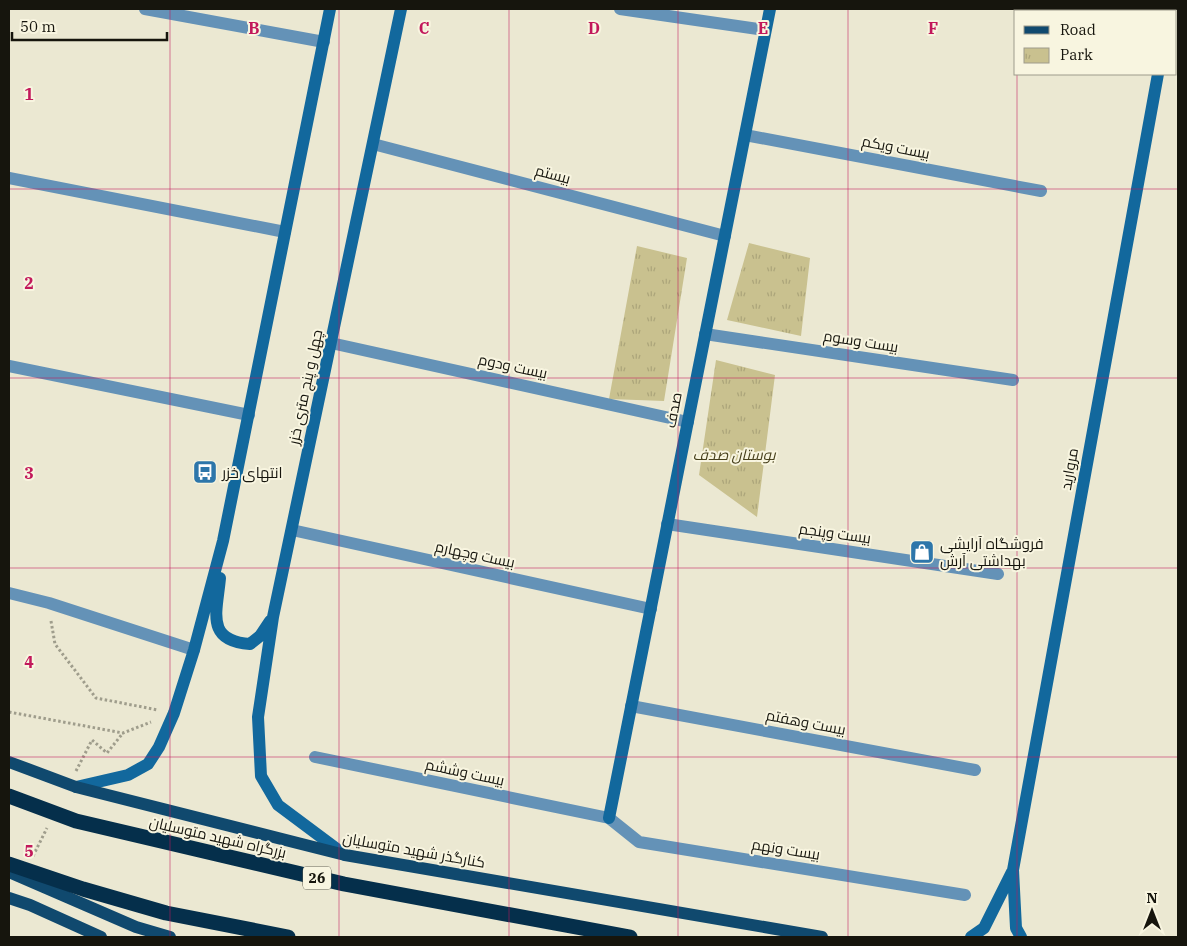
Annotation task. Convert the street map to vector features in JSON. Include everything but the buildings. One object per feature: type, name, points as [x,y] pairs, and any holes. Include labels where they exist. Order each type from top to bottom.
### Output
[{"type":"highway","name":"بزرگراه شهید متوسلیان","points":[[9,796],[76,821],[344,884],[630,937]]},
{"type":"highway","points":[[9,864],[83,889],[166,913],[288,937]]},
{"type":"main road","points":[[76,787],[128,775],[148,764],[159,748],[174,713],[194,650],[224,541],[330,9]]},
{"type":"main road","name":"چهل و پنج متری خزر","points":[[345,855],[278,805],[261,776],[258,716],[273,617],[401,9]]},
{"type":"main road","name":"صدف","points":[[609,818],[770,9]]},
{"type":"main road","name":"مروارید","points":[[1013,870],[1158,75]]},
{"type":"main road","points":[[224,541],[216,623],[222,635],[236,643],[250,644],[260,636],[273,617]]},
{"type":"main road","name":"کنارگذر شهید متوسلیان","points":[[9,762],[76,787],[345,855],[822,937]]},
{"type":"main road","points":[[971,937],[984,928],[1013,870]]},
{"type":"main road","points":[[1013,870],[1016,928],[1021,937]]},
{"type":"main road","points":[[9,872],[136,927],[170,937]]},
{"type":"main road","points":[[9,898],[30,904],[100,937]]},
{"type":"street","points":[[145,9],[324,42]]},
{"type":"street","points":[[620,9],[766,30]]},
{"type":"street","name":"بیست ویکم","points":[[745,135],[1040,191]]},
{"type":"street","name":"بیستم","points":[[373,144],[724,236]]},
{"type":"street","points":[[9,178],[285,232]]},
{"type":"street","name":"بیست وسوم","points":[[705,334],[1013,380]]},
{"type":"street","name":"بیست ودوم","points":[[331,343],[688,422]]},
{"type":"street","points":[[9,366],[249,415]]},
{"type":"street","name":"بیست وپنجم","points":[[667,524],[998,574]]},
{"type":"street","name":"بیست وچهارم","points":[[292,530],[650,609]]},
{"type":"street","points":[[9,593],[49,603],[194,650]]},
{"type":"street","name":"بیست وهفتم","points":[[632,706],[975,770]]},
{"type":"street","name":"بیست وششم","points":[[315,757],[609,818]]},
{"type":"street","name":"بیست ونهم","points":[[609,818],[639,842],[965,895]]},
{"type":"path","points":[[49,603],[55,644],[96,698],[174,713]]},
{"type":"path","points":[[9,712],[123,733]]},
{"type":"path","points":[[92,740],[107,753],[123,733],[174,713]]},
{"type":"green space","points":[[749,243],[810,258],[801,336],[727,320]]},
{"type":"green space","points":[[637,246],[687,258],[664,401],[609,399]]},
{"type":"green space","name":"بوستان صدف","points":[[716,360],[775,375],[757,517],[699,475]]},
{"type":"place","name":"انتهای خزر","points":[[205,472]]},
{"type":"place","name":"فروشگاه آرایشی بهداشتی آرش","points":[[922,552]]}]
